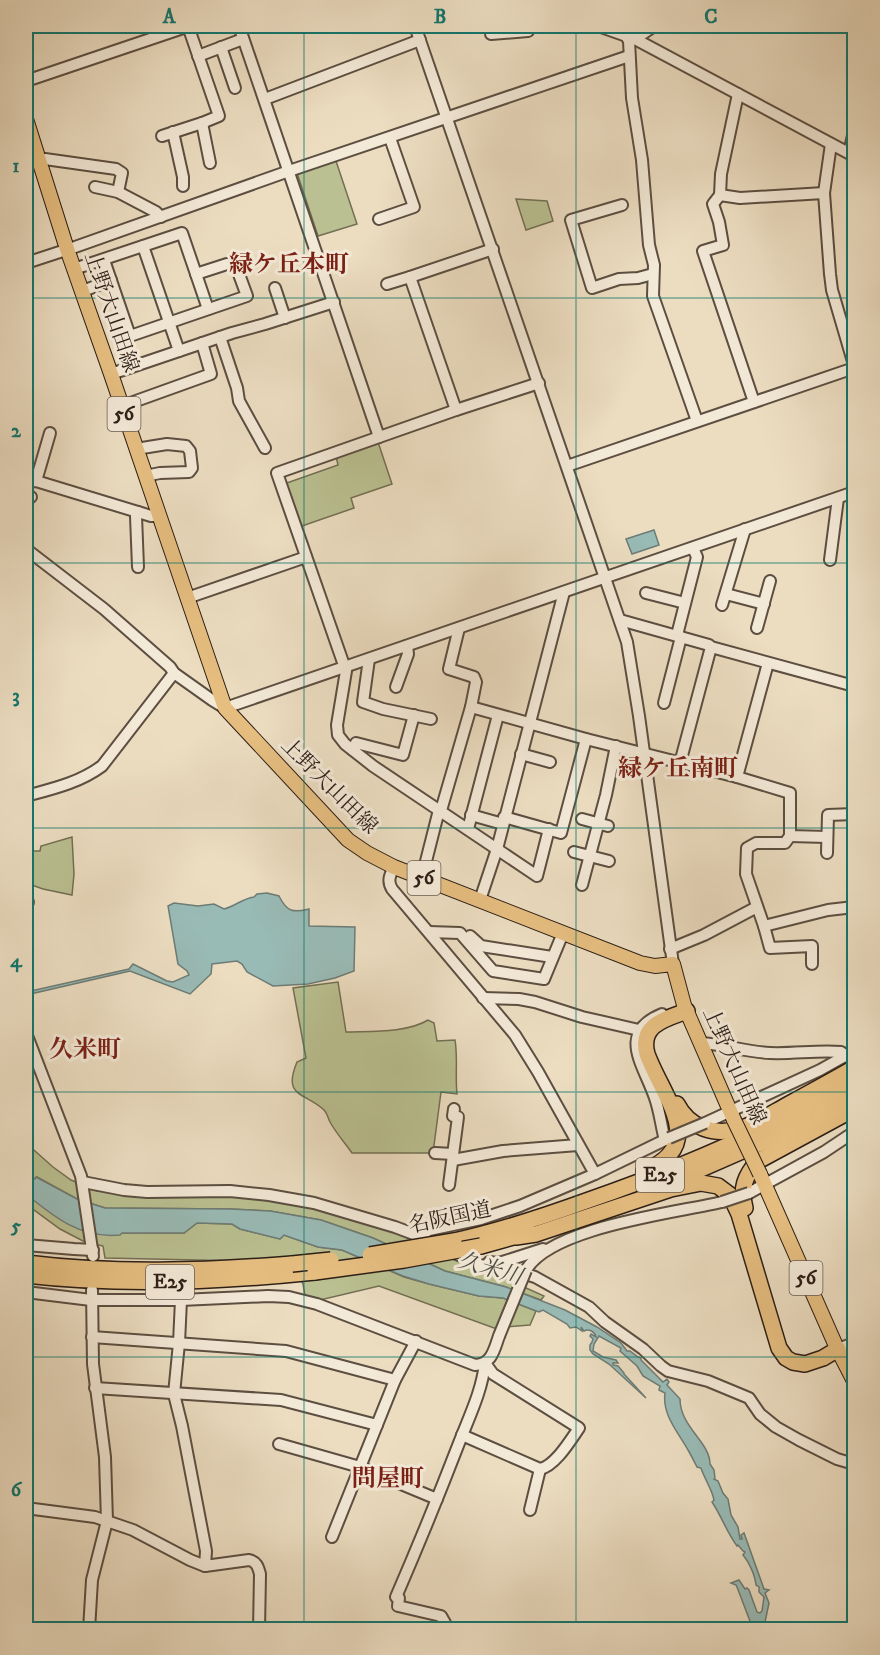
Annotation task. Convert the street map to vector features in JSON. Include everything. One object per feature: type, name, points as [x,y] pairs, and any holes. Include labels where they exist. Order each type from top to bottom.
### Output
[{"type":"highway","points":[[687,1011],[674,1023],[658,1031],[653,1040],[653,1051],[666,1083],[686,1118],[693,1124],[710,1130],[728,1131],[744,1128],[852,1061]]},
{"type":"highway","points":[[509,1233],[657,1166],[672,1153],[678,1140],[677,1121],[649,1061],[645,1045],[648,1033],[656,1024],[687,1011]]},
{"type":"highway","name":"名阪国道","points":[[26,1275],[90,1280],[168,1282],[223,1280],[315,1272],[404,1260],[481,1246],[599,1197],[690,1163],[778,1123],[855,1082]]},
{"type":"highway","name":"名阪国道","points":[[26,1263],[100,1269],[222,1269],[372,1255],[454,1240],[509,1233],[591,1212],[693,1174],[782,1134],[855,1094]]},
{"type":"highway","points":[[837,1348],[800,1356],[790,1351],[784,1344],[745,1212],[743,1190],[746,1175],[758,1161],[855,1109]]},
{"type":"highway","points":[[509,1233],[536,1234],[692,1184],[718,1186],[730,1195],[739,1214],[782,1355],[789,1361],[806,1364],[823,1358],[837,1348]]},
{"type":"main road","name":"上野大山田線","points":[[26,119],[67,249],[225,708],[348,840],[367,853],[394,867],[640,963],[656,966],[673,964],[687,1011],[700,1043],[837,1348],[855,1381]]},
{"type":"street","points":[[26,81],[188,26],[219,116],[162,136]]},
{"type":"street","points":[[239,26],[379,437]]},
{"type":"street","points":[[416,26],[627,642],[659,836],[673,964]]},
{"type":"street","points":[[490,26],[491,34],[528,31],[529,26]]},
{"type":"street","points":[[598,26],[628,33],[852,155],[855,131]]},
{"type":"street","points":[[628,33],[654,26]]},
{"type":"street","points":[[628,33],[632,98],[642,160],[647,228],[654,265],[653,296],[697,421]]},
{"type":"street","points":[[198,56],[243,39]]},
{"type":"street","points":[[265,99],[420,40]]},
{"type":"street","points":[[221,47],[235,88]]},
{"type":"street","points":[[26,263],[629,56]]},
{"type":"street","points":[[738,94],[721,174],[720,195],[713,204],[723,245],[702,251],[754,402]]},
{"type":"street","points":[[202,123],[210,163]]},
{"type":"street","points":[[173,132],[183,186]]},
{"type":"street","points":[[379,219],[414,207],[390,138]]},
{"type":"street","points":[[567,466],[855,366],[832,290],[830,274],[824,193],[831,144]]},
{"type":"street","points":[[39,161],[45,159],[116,169],[122,173],[118,192]]},
{"type":"street","points":[[95,187],[118,192],[156,212],[161,217]]},
{"type":"street","points":[[720,195],[740,198],[824,193]]},
{"type":"street","points":[[622,205],[571,220],[592,288],[623,278],[638,278],[653,274]]},
{"type":"street","points":[[74,269],[182,233],[208,309]]},
{"type":"street","points":[[143,246],[179,351]]},
{"type":"street","points":[[387,284],[493,249]]},
{"type":"street","points":[[104,260],[130,336],[247,296],[236,266],[227,264],[196,274]]},
{"type":"street","points":[[410,277],[456,410]]},
{"type":"street","points":[[83,291],[111,280]]},
{"type":"street","points":[[275,288],[285,318]]},
{"type":"street","points":[[111,374],[334,302]]},
{"type":"street","points":[[220,337],[239,401],[265,448]]},
{"type":"street","points":[[122,406],[212,374],[202,343]]},
{"type":"street","points":[[539,383],[277,473],[346,671],[337,725],[338,735],[345,744],[373,766],[537,876],[549,829]]},
{"type":"street","points":[[50,433],[31,481],[151,516],[159,516]]},
{"type":"street","points":[[136,449],[167,444],[186,446],[190,451],[192,468],[189,472],[146,476]]},
{"type":"street","points":[[26,549],[104,609],[174,673],[225,708],[855,492]]},
{"type":"street","points":[[830,560],[838,498]]},
{"type":"street","points":[[138,512],[136,516],[138,567]]},
{"type":"street","points":[[722,605],[745,529]]},
{"type":"street","points":[[664,703],[697,557],[693,548]]},
{"type":"street","points":[[187,598],[306,557]]},
{"type":"street","points":[[758,628],[770,581]]},
{"type":"street","points":[[480,900],[497,849],[564,592]]},
{"type":"street","points":[[646,593],[685,603]]},
{"type":"street","points":[[726,594],[764,604]]},
{"type":"street","points":[[620,620],[855,686]]},
{"type":"street","points":[[422,877],[439,810],[442,807],[471,707],[476,682],[474,677],[449,669],[459,628]]},
{"type":"street","points":[[396,687],[408,654],[407,646]]},
{"type":"street","points":[[680,763],[711,647]]},
{"type":"street","points":[[369,659],[363,702],[383,709],[431,718]]},
{"type":"street","points":[[737,777],[768,663]]},
{"type":"street","points":[[26,796],[77,781],[102,766],[174,673]]},
{"type":"street","points":[[471,707],[790,793],[790,836],[785,843],[756,843],[747,848],[746,874],[770,948],[812,946],[812,964]]},
{"type":"street","points":[[352,750],[356,743],[403,755],[414,715]]},
{"type":"street","points":[[468,829],[498,715]]},
{"type":"street","points":[[471,815],[561,833],[586,739]]},
{"type":"street","points":[[582,885],[590,856],[603,825],[607,782],[616,747]]},
{"type":"street","points":[[521,754],[550,762]]},
{"type":"street","points":[[827,853],[828,814],[855,814]]},
{"type":"street","points":[[582,819],[603,825]]},
{"type":"street","points":[[790,836],[827,837]]},
{"type":"street","points":[[574,852],[609,861]]},
{"type":"street","points":[[394,867],[389,885],[515,1035],[595,1174]]},
{"type":"street","points":[[670,949],[704,935],[758,907]]},
{"type":"street","points":[[764,926],[828,910],[855,907]]},
{"type":"street","points":[[429,932],[460,933],[493,971],[544,979],[562,933]]},
{"type":"street","points":[[466,940],[471,936],[481,946],[552,957]]},
{"type":"street","points":[[483,998],[535,1002],[582,1017],[639,1030]]},
{"type":"street","points":[[667,1139],[636,1043],[639,1030],[645,1023],[655,1017],[687,1011]]},
{"type":"street","points":[[26,1033],[83,1185],[93,1250],[26,1245]]},
{"type":"street","points":[[700,1043],[718,1044],[762,1053],[834,1051],[841,1052],[852,1061]]},
{"type":"street","points":[[419,1236],[429,1230],[481,1219],[520,1206],[595,1174],[667,1139],[705,1123],[732,1115],[820,1070],[852,1061]]},
{"type":"street","points":[[448,1185],[458,1117],[453,1116],[454,1109]]},
{"type":"street","points":[[26,1293],[181,1300],[289,1297],[317,1304],[468,1363],[479,1365],[489,1361],[492,1356],[526,1270],[541,1253],[603,1227],[722,1202],[749,1193],[762,1180],[824,1152],[855,1132]]},
{"type":"street","points":[[435,1153],[453,1157],[578,1144]]},
{"type":"street","points":[[83,1185],[147,1192],[230,1191],[314,1203],[419,1236],[487,1268],[516,1271],[535,1277],[589,1307],[668,1371],[708,1381],[749,1398],[760,1414],[776,1427],[830,1455],[855,1464]]},
{"type":"street","points":[[465,1258],[499,1263],[556,1246]]},
{"type":"street","points":[[89,1629],[92,1580],[107,1521],[105,1457],[95,1388],[92,1295]]},
{"type":"street","points":[[181,1300],[174,1394],[206,1551],[205,1566]]},
{"type":"street","points":[[92,1337],[285,1351],[395,1380]]},
{"type":"street","points":[[332,1537],[395,1380],[416,1341]]},
{"type":"street","points":[[837,1348],[855,1343]]},
{"type":"street","points":[[445,1629],[441,1616],[398,1606],[397,1598],[483,1379],[484,1363]]},
{"type":"street","points":[[462,1435],[540,1469],[547,1467],[554,1460],[579,1428],[493,1374],[484,1363]]},
{"type":"street","points":[[95,1388],[281,1400],[377,1425]]},
{"type":"street","points":[[279,1444],[360,1467],[437,1499]]},
{"type":"street","points":[[530,1510],[540,1469]]},
{"type":"street","points":[[26,1508],[95,1517],[134,1530],[205,1566],[249,1560],[256,1563],[260,1574],[260,1629]]},
{"type":"green space","points":[[336,161],[357,224],[318,236],[297,173]]},
{"type":"green space","points":[[516,199],[547,201],[553,221],[526,230]]},
{"type":"green space","points":[[378,442],[392,484],[351,498],[354,508],[299,527],[284,484],[338,465],[336,456]]},
{"type":"green space","points":[[72,837],[74,874],[72,895],[26,883],[26,851],[40,851],[41,846]]},
{"type":"green space","points":[[338,982],[346,1032],[399,1029],[428,1020],[434,1023],[437,1041],[455,1040],[457,1094],[441,1092],[433,1153],[352,1153],[332,1126],[324,1110],[294,1088],[292,1082],[297,1062],[306,1058],[293,988]]},
{"type":"green space","points":[[26,1143],[71,1180],[97,1191],[226,1195],[314,1206],[414,1238],[544,1296],[541,1300],[506,1287],[445,1271],[373,1238],[321,1220],[270,1211],[105,1208],[77,1199],[37,1177],[35,1179],[26,1174]]},
{"type":"green space","points":[[26,1194],[122,1233],[184,1233],[197,1223],[232,1224],[240,1229],[280,1239],[284,1235],[318,1247],[342,1250],[404,1277],[479,1296],[503,1298],[536,1311],[530,1325],[494,1328],[379,1286],[320,1300],[305,1296],[303,1284],[293,1262],[105,1258],[103,1246],[83,1241],[60,1229],[26,1204]]},
{"type":"water","points":[[654,530],[659,545],[632,554],[626,539]]},
{"type":"water","points":[[267,893],[279,896],[291,910],[309,909],[309,926],[355,927],[354,971],[308,984],[273,986],[247,972],[237,961],[212,964],[211,974],[190,994],[130,971],[26,995],[26,992],[129,969],[133,964],[173,982],[189,975],[178,964],[168,906],[174,903],[198,906],[214,904],[224,909],[257,894]]},
{"type":"water","points":[[26,1174],[77,1199],[105,1208],[270,1211],[321,1220],[373,1238],[445,1271],[506,1287],[565,1310],[597,1327],[621,1343],[627,1351],[641,1358],[663,1382],[667,1379],[669,1382],[667,1385],[680,1399],[681,1409],[689,1426],[709,1456],[714,1470],[714,1479],[718,1481],[728,1499],[740,1539],[744,1533],[764,1589],[769,1590],[765,1593],[769,1603],[765,1629],[753,1629],[737,1587],[731,1583],[739,1580],[745,1589],[749,1590],[757,1612],[762,1611],[764,1597],[759,1592],[759,1587],[743,1555],[745,1552],[737,1546],[730,1535],[712,1502],[713,1496],[701,1468],[697,1467],[668,1416],[665,1393],[659,1390],[660,1386],[643,1376],[637,1366],[620,1351],[621,1348],[599,1336],[593,1351],[603,1357],[616,1360],[618,1363],[613,1363],[613,1365],[618,1366],[646,1398],[609,1364],[593,1354],[590,1345],[593,1339],[590,1336],[591,1334],[596,1337],[593,1332],[584,1331],[581,1327],[582,1331],[576,1327],[570,1328],[543,1310],[539,1312],[503,1298],[479,1296],[429,1284],[403,1276],[342,1250],[318,1247],[284,1235],[280,1239],[240,1229],[232,1224],[197,1223],[184,1233],[93,1234],[69,1225],[26,1194]]},
{"type":"district","name":"緑ケ丘本町","points":[[289,265]]},
{"type":"district","name":"緑ケ丘南町","points":[[678,769]]},
{"type":"district","name":"久米町","points":[[85,1050]]},
{"type":"district","name":"問屋町","points":[[388,1479]]},
{"type":"water label","name":"久米川","points":[[490,1269]]}]
